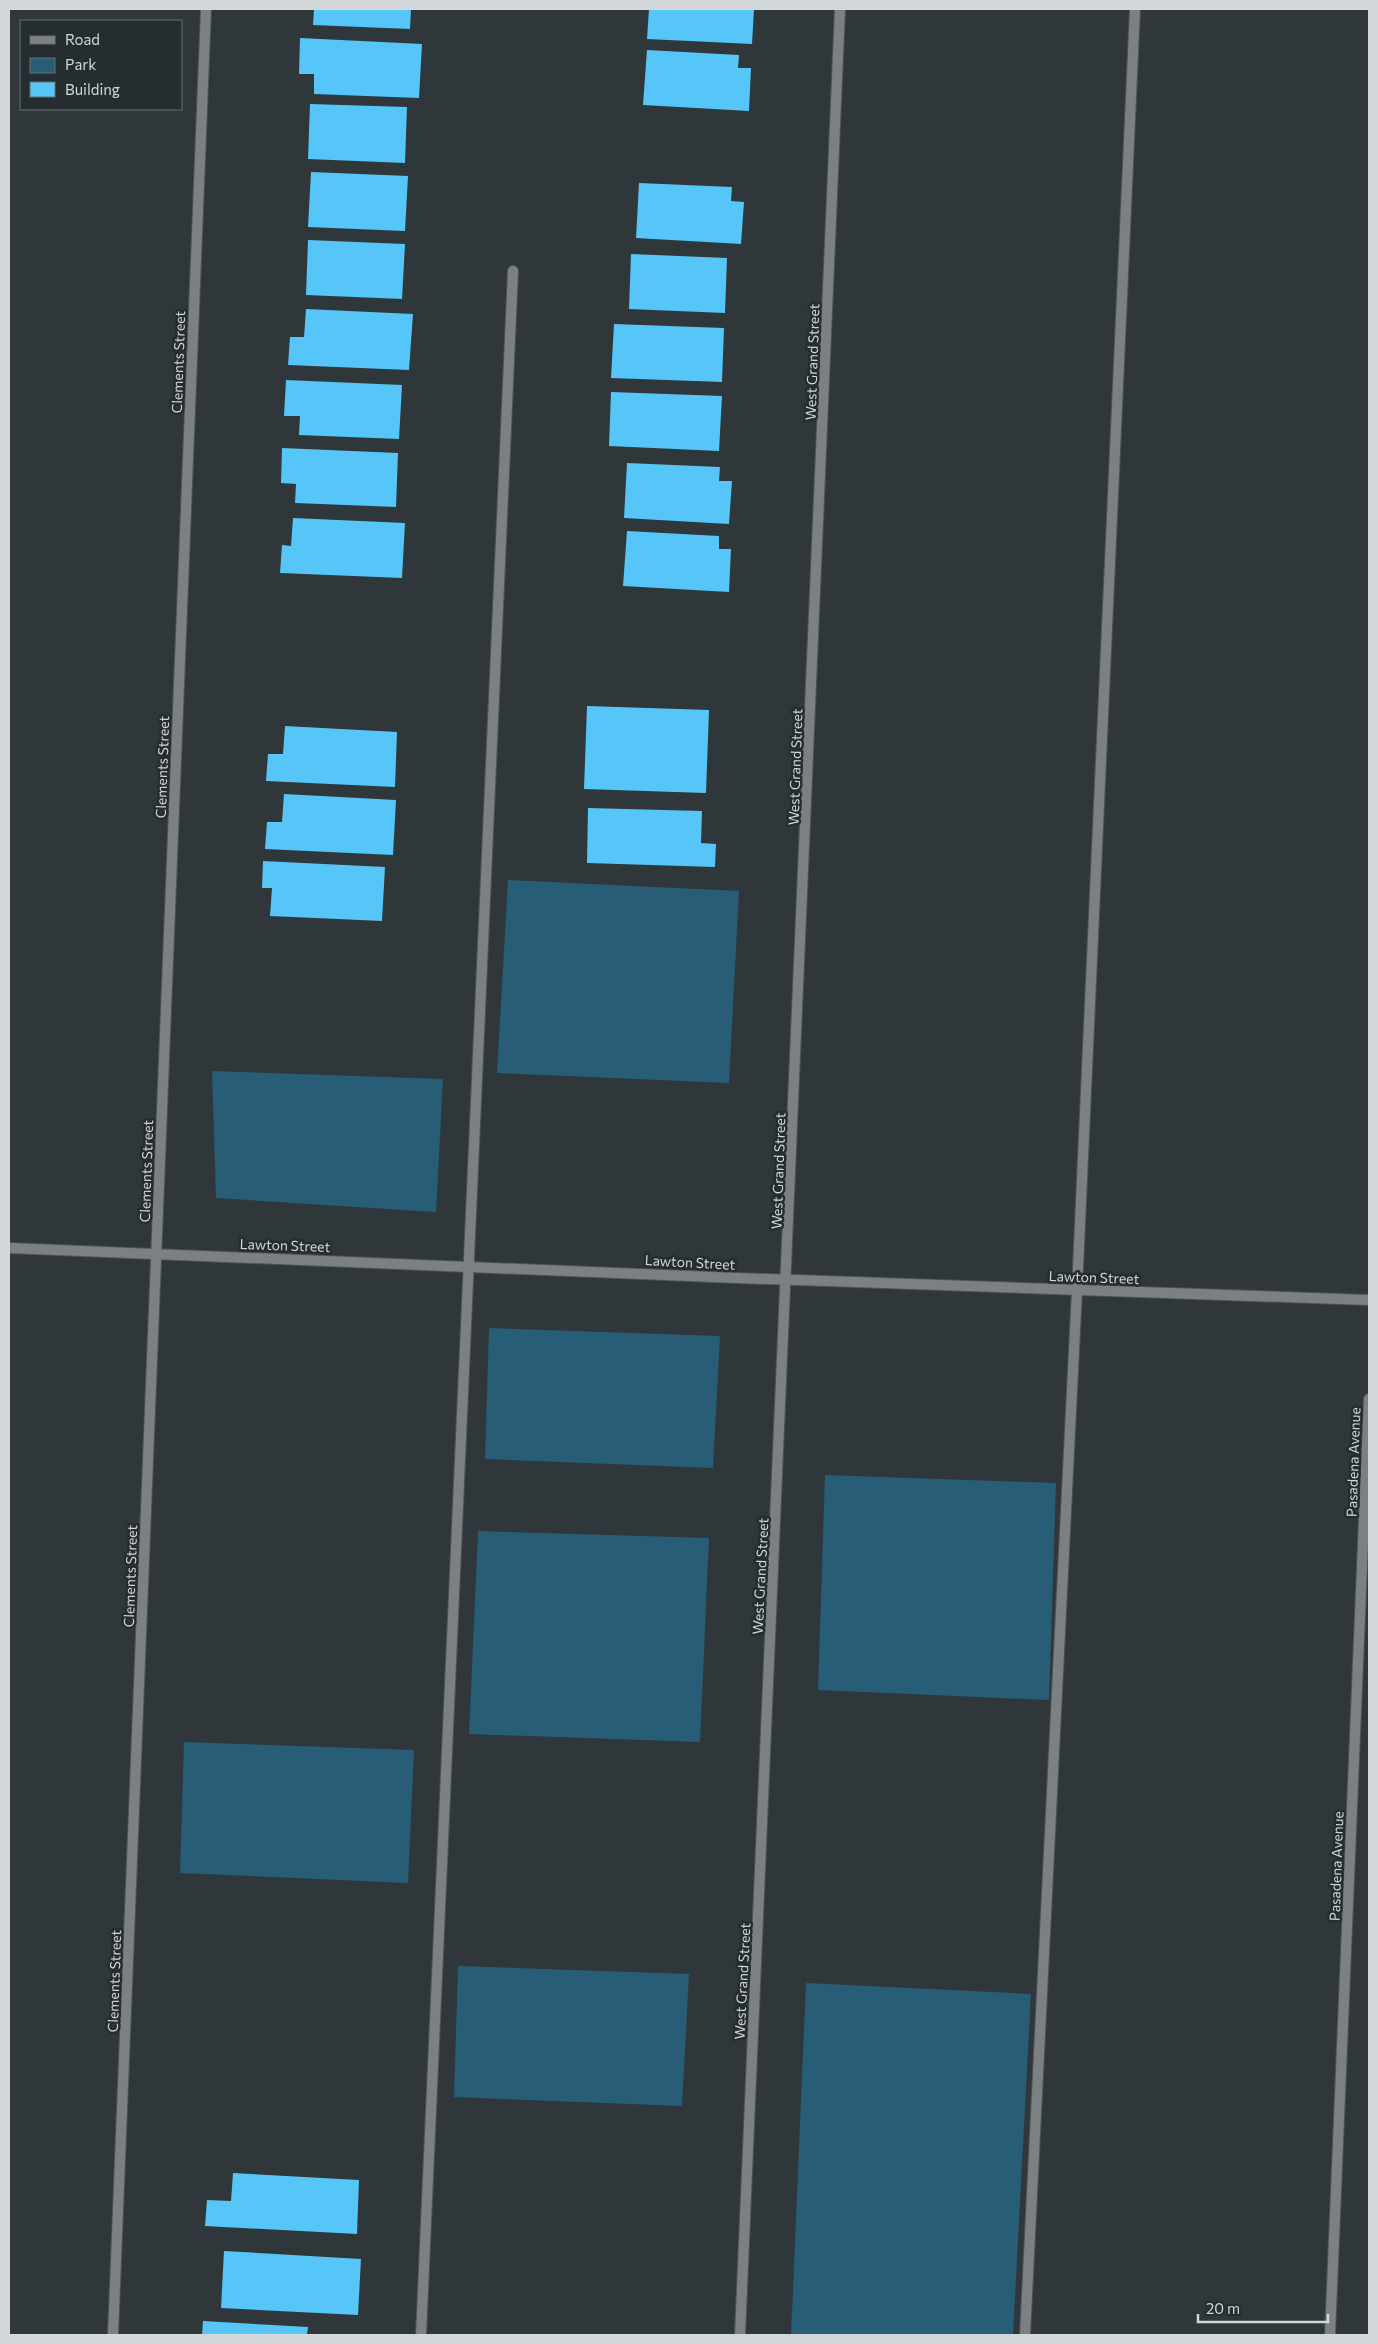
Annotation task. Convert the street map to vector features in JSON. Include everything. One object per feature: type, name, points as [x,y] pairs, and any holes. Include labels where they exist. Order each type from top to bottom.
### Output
[{"type":"street","name":"Clements Street","points":[[113,2335],[206,9]]},
{"type":"street","name":"West Grand Street","points":[[740,2335],[787,1278],[840,9]]},
{"type":"street","points":[[1025,2335],[1077,1290],[1134,9]]},
{"type":"street","points":[[421,2335],[512,271]]},
{"type":"street","name":"Lawton Street","points":[[9,1248],[1369,1300]]},
{"type":"street","name":"Pasadena Avenue","points":[[1330,2335],[1369,1399]]},
{"type":"green space","points":[[508,880],[739,891],[729,1083],[497,1073]]},
{"type":"green space","points":[[212,1071],[443,1079],[436,1212],[216,1198]]},
{"type":"green space","points":[[489,1328],[720,1336],[713,1468],[485,1459]]},
{"type":"green space","points":[[825,1475],[1056,1483],[1049,1700],[818,1690]]},
{"type":"green space","points":[[478,1531],[709,1538],[700,1742],[469,1734]]},
{"type":"green space","points":[[184,1742],[414,1750],[408,1883],[180,1873]]},
{"type":"green space","points":[[458,1966],[689,1974],[682,2106],[454,2097]]},
{"type":"green space","points":[[806,1983],[1031,1994],[1013,2335],[791,2335]]},
{"type":"building","points":[[314,9],[411,9],[410,29],[313,25]]},
{"type":"building","points":[[649,9],[754,9],[752,44],[647,39]]},
{"type":"building","points":[[300,38],[422,44],[419,98],[314,94],[314,74],[299,74]]},
{"type":"building","points":[[647,50],[739,55],[738,68],[751,68],[749,111],[643,105]]},
{"type":"building","points":[[310,104],[407,107],[405,163],[308,159]]},
{"type":"building","points":[[311,172],[408,176],[405,231],[308,227]]},
{"type":"building","points":[[639,183],[732,187],[731,201],[744,202],[741,244],[636,238]]},
{"type":"building","points":[[308,240],[405,244],[402,299],[306,295]]},
{"type":"building","points":[[631,254],[727,258],[725,313],[629,309]]},
{"type":"building","points":[[306,309],[413,314],[409,370],[288,365],[290,337],[304,337]]},
{"type":"building","points":[[614,324],[724,328],[722,382],[611,378]]},
{"type":"building","points":[[286,380],[402,385],[399,439],[299,435],[300,416],[284,416]]},
{"type":"building","points":[[611,392],[722,396],[719,451],[609,446]]},
{"type":"building","points":[[282,448],[398,453],[396,507],[295,503],[296,484],[281,483]]},
{"type":"building","points":[[627,463],[720,467],[719,481],[732,481],[729,524],[624,518]]},
{"type":"building","points":[[293,518],[405,523],[402,578],[280,573],[282,545],[291,546]]},
{"type":"building","points":[[627,531],[719,536],[719,549],[731,549],[729,592],[623,586]]},
{"type":"building","points":[[587,706],[709,710],[706,793],[584,789]]},
{"type":"building","points":[[285,726],[397,732],[395,787],[266,781],[268,754],[283,754]]},
{"type":"building","points":[[284,794],[396,800],[393,855],[265,849],[267,822],[282,822]]},
{"type":"building","points":[[588,808],[702,811],[701,843],[716,844],[715,867],[587,863]]},
{"type":"building","points":[[263,861],[385,867],[382,921],[270,916],[272,888],[262,888]]},
{"type":"building","points":[[233,2173],[359,2180],[357,2234],[205,2226],[207,2200],[231,2201]]},
{"type":"building","points":[[224,2251],[361,2259],[358,2315],[221,2308]]},
{"type":"building","points":[[203,2321],[308,2327],[307,2335],[202,2335]]}]
